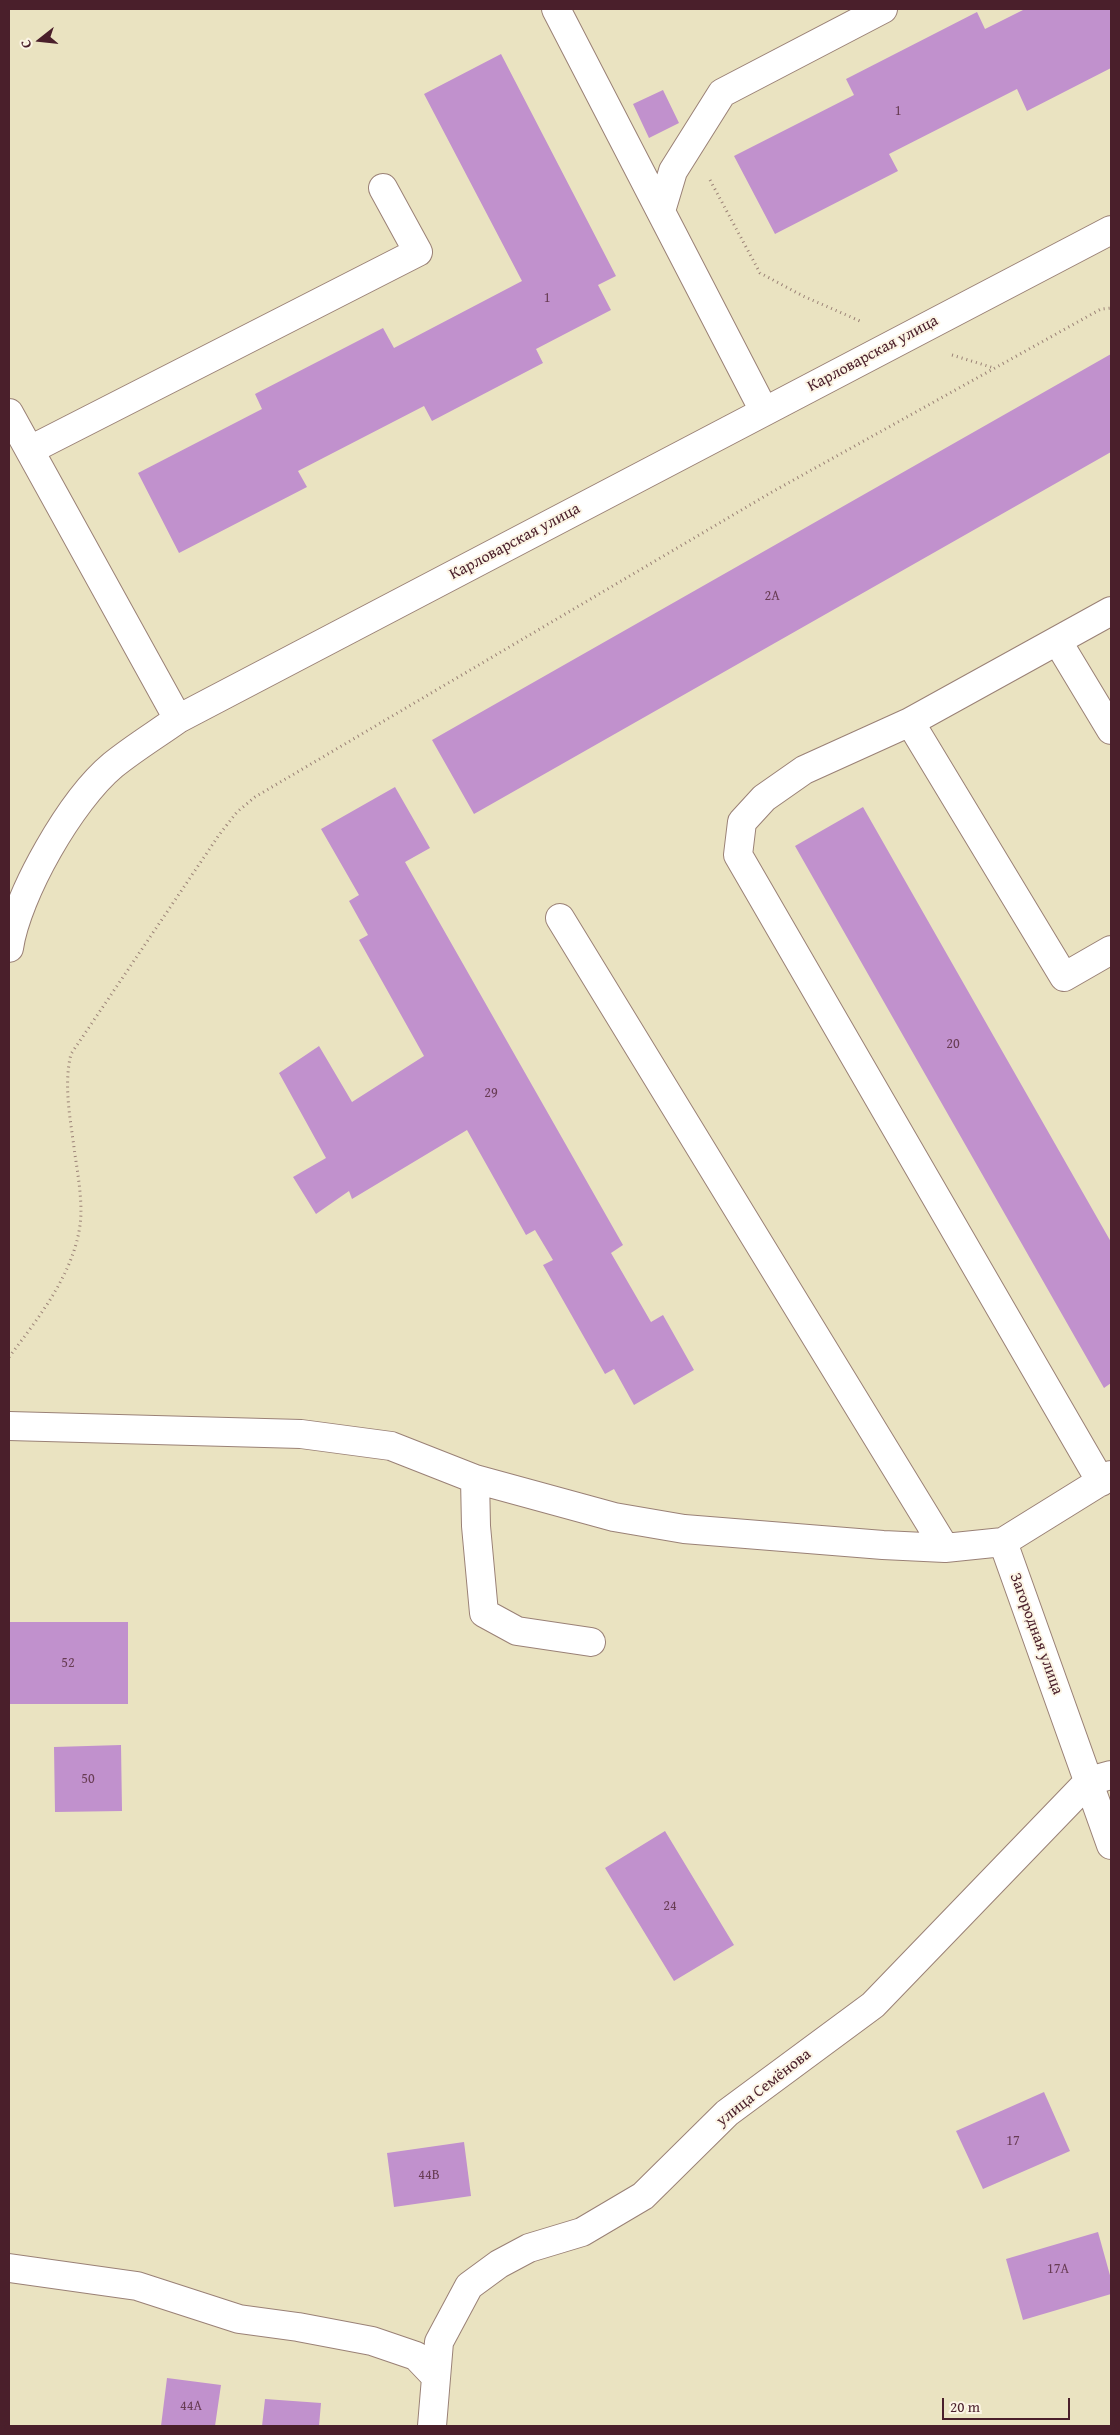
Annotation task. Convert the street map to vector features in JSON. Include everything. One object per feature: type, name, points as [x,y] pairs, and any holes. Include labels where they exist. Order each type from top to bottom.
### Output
[{"type":"street","points":[[556,9],[764,411]]},
{"type":"street","points":[[661,210],[673,171],[722,93],[883,9]]},
{"type":"street","points":[[30,450],[418,252],[383,188]]},
{"type":"street","name":"Карловарская улица","points":[[9,948],[28,887],[50,846],[77,806],[112,766],[178,719],[1111,230]]},
{"type":"street","points":[[9,413],[178,719]]},
{"type":"street","points":[[9,1426],[301,1434],[391,1446],[475,1480],[614,1517],[684,1529],[865,1544],[946,1548],[1003,1542],[1106,1478],[738,856],[742,822],[764,798],[804,770],[910,722],[1058,642],[1111,611]]},
{"type":"street","points":[[1058,642],[1111,730]]},
{"type":"street","points":[[910,722],[1064,978],[1111,950]]},
{"type":"street","points":[[560,918],[946,1548]]},
{"type":"street","points":[[475,1480],[476,1526],[484,1613],[517,1631],[591,1642]]},
{"type":"street","name":"Загородная улица","points":[[1003,1542],[1100,1778],[1111,1845]]},
{"type":"street","name":"улица Семёнова","points":[[432,2426],[439,2342],[469,2286],[498,2264],[529,2248],[582,2232],[643,2196],[727,2113],[873,2005],[1100,1778]]},
{"type":"street","points":[[9,2268],[137,2286],[239,2319],[298,2327],[372,2341],[416,2356],[436,2377]]},
{"type":"path","points":[[708,171],[709,180],[760,272]]},
{"type":"path","points":[[9,1357],[60,1281],[73,1253],[81,1214],[70,1114],[68,1069],[71,1054],[219,835],[237,812],[255,797],[772,492],[1101,309],[1111,308]]},
{"type":"building","points":[[1025,9],[1111,9],[1111,68],[1027,111],[1017,89],[889,154],[898,171],[775,234],[734,156],[854,95],[846,79],[977,12],[985,29]]},
{"type":"building","points":[[501,54],[616,276],[598,285],[611,310],[536,349],[543,363],[432,421],[424,406],[298,471],[307,487],[179,553],[138,473],[262,409],[255,394],[383,328],[394,348],[522,281],[424,94]]},
{"type":"building","points":[[663,90],[679,123],[649,138],[633,104]]},
{"type":"building","points":[[1111,354],[1111,452],[474,814],[432,740]]},
{"type":"building","points":[[395,787],[430,848],[405,862],[623,1245],[611,1253],[651,1322],[663,1315],[694,1370],[634,1405],[614,1369],[605,1374],[543,1265],[553,1260],[535,1230],[526,1235],[467,1130],[352,1199],[349,1191],[316,1214],[293,1177],[326,1158],[279,1073],[319,1046],[352,1102],[424,1056],[359,940],[368,935],[349,901],[359,895],[321,829]]},
{"type":"building","points":[[863,807],[1111,1242],[1111,1383],[1104,1388],[795,846]]},
{"type":"building","points":[[9,1622],[128,1622],[128,1704],[9,1704]]},
{"type":"building","points":[[121,1745],[122,1811],[55,1812],[54,1747]]},
{"type":"building","points":[[665,1831],[734,1945],[674,1981],[605,1868]]},
{"type":"building","points":[[1044,2092],[1070,2151],[983,2189],[956,2131]]},
{"type":"building","points":[[464,2142],[471,2196],[394,2207],[387,2153]]},
{"type":"building","points":[[1098,2232],[1111,2279],[1111,2294],[1023,2320],[1006,2259]]},
{"type":"building","points":[[167,2378],[221,2385],[215,2426],[161,2426]]},
{"type":"building","points":[[265,2399],[321,2403],[319,2426],[262,2426]]}]
